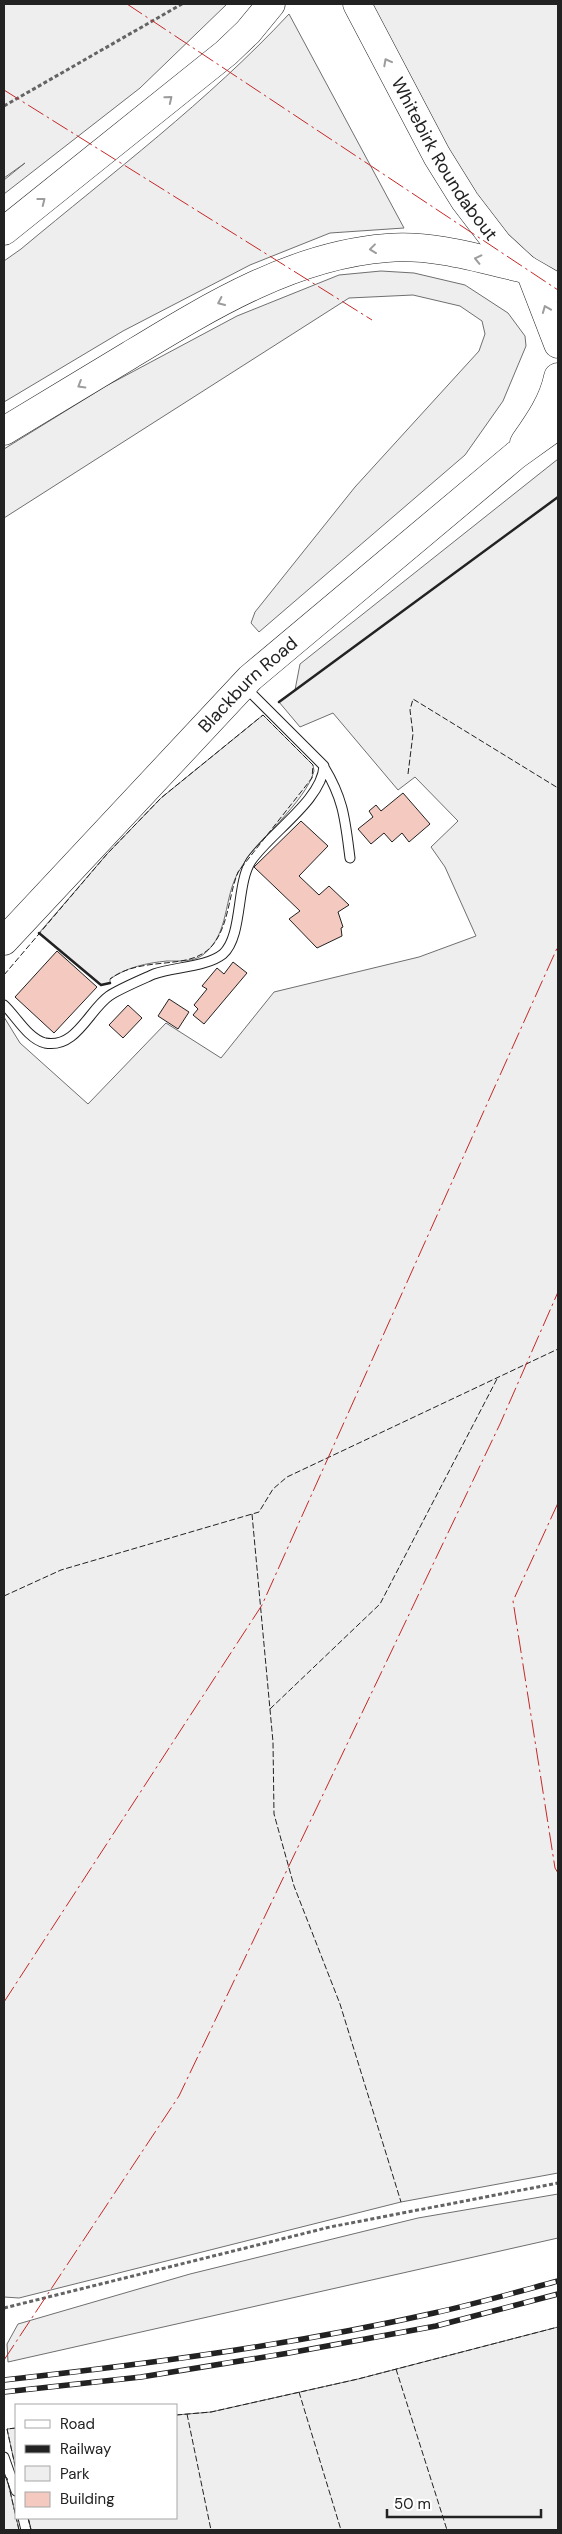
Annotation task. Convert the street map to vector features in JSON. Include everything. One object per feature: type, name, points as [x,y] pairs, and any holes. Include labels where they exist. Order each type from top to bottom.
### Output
[{"type":"main road","points":[[4,231],[226,53],[248,32],[271,4]]},
{"type":"main road","name":"Whitebirk Roundabout","points":[[357,4],[437,156],[465,201],[498,244],[528,272],[558,288]]},
{"type":"main road","points":[[4,432],[200,312],[302,265],[346,253],[389,248],[422,249],[447,252],[528,272],[558,344]]},
{"type":"main road","name":"Blackburn Road","points":[[516,455],[541,418],[551,399],[558,377]]},
{"type":"main road","name":"Blackburn Road","points":[[4,941],[243,685],[516,455],[558,425]]},
{"type":"lane","points":[[243,685],[324,766],[338,789],[345,816],[350,858]]},
{"type":"lane","points":[[4,1005],[33,1037],[45,1043],[54,1043],[69,1039],[109,996],[154,974],[204,962],[223,954],[235,930],[244,880],[251,861],[314,791],[324,776],[324,766]]},
{"type":"lane","points":[[4,2457],[15,2488]]},
{"type":"path","points":[[4,106],[182,4]]},
{"type":"path","points":[[4,2308],[330,2228],[558,2183]]},
{"type":"green space","points":[[4,4],[227,4],[140,88],[4,194],[4,180],[25,163],[4,178]]},
{"type":"green space","points":[[358,4],[558,4],[558,288],[498,244]]},
{"type":"green space","points":[[289,14],[404,228],[330,233],[250,265],[123,331],[4,402],[4,261],[193,107]]},
{"type":"green space","points":[[381,271],[414,273],[465,285],[508,313],[525,336],[526,346],[503,401],[465,455],[259,632],[251,623],[255,612],[355,487],[479,351],[485,334],[482,321],[460,306],[413,295],[349,298],[4,518],[4,449],[106,386],[237,316],[339,275]]},
{"type":"green space","points":[[558,459],[558,2173],[401,2202],[19,2298],[4,2297],[4,1017],[20,1043],[88,1104],[166,1023],[221,1058],[274,992],[419,957],[476,936],[445,867],[431,847],[458,821],[415,777],[398,790],[333,713],[300,727],[279,702],[295,690],[300,664]]},
{"type":"green space","points":[[263,715],[313,765],[314,771],[301,795],[239,871],[230,892],[222,926],[212,946],[200,957],[137,966],[123,971],[110,979],[110,983],[101,985],[39,933],[107,854],[161,798]]},
{"type":"green space","points":[[558,2194],[558,2238],[8,2362],[7,2344],[18,2324],[190,2274],[418,2218]]},
{"type":"green space","points":[[558,2327],[558,2530],[31,2530],[28,2519],[178,2519],[178,2415],[211,2412],[358,2379]]},
{"type":"green space","points":[[15,2428],[15,2465],[7,2429]]},
{"type":"green space","points":[[4,2476],[7,2478],[19,2530],[4,2530]]},
{"type":"building","points":[[403,793],[430,824],[409,842],[402,833],[392,842],[384,833],[371,844],[358,829],[373,817],[369,811],[376,805],[381,811]]},
{"type":"building","points":[[301,821],[328,846],[299,876],[319,895],[329,886],[349,905],[338,912],[343,927],[341,928],[342,936],[317,948],[289,919],[300,911],[254,867]]},
{"type":"building","points":[[57,951],[97,987],[54,1033],[15,997]]},
{"type":"building","points":[[233,962],[247,973],[204,1024],[193,1015],[198,1009],[194,1005],[207,989],[202,986],[217,968],[224,974]]},
{"type":"building","points":[[169,999],[189,1012],[178,1029],[158,1016]]},
{"type":"building","points":[[128,1005],[142,1018],[123,1038],[109,1025]]},
{"type":"railway","points":[[4,2380],[166,2360],[327,2335],[449,2309],[558,2281]]},
{"type":"railway","points":[[4,2392],[141,2377],[289,2353],[436,2326],[558,2294]]},
{"type":"fence","points":[[408,774],[413,734],[410,710],[413,699],[558,788]]},
{"type":"fence","points":[[4,975],[107,854],[161,798],[263,715],[313,765],[312,778],[238,872],[220,934],[206,952],[194,958],[181,961],[138,967],[124,971],[110,979]]},
{"type":"fence","points":[[4,1596],[61,1570],[259,1512],[273,1489],[287,1477],[558,1349]]},
{"type":"fence","points":[[270,1709],[380,1604],[498,1377]]},
{"type":"fence","points":[[252,1514],[273,1742],[274,1814],[294,1886],[340,2004],[401,2202]]},
{"type":"fence","points":[[178,2415],[211,2412],[358,2379],[558,2327]]},
{"type":"fence","points":[[396,2369],[447,2530]]},
{"type":"fence","points":[[299,2392],[341,2530]]},
{"type":"fence","points":[[187,2414],[211,2530]]},
{"type":"fence","points":[[15,2428],[7,2429],[15,2465]]},
{"type":"fence","points":[[4,2476],[7,2478],[15,2513]]},
{"type":"fence","points":[[16,2519],[19,2530]]},
{"type":"fence","points":[[28,2519],[31,2530]]},
{"type":"wall","points":[[279,702],[558,497]]},
{"type":"wall","points":[[39,933],[101,985],[110,983]]},
{"type":"power","points":[[127,4],[558,290]]},
{"type":"power","points":[[4,90],[372,320]]},
{"type":"power","points":[[4,2002],[262,1605],[558,946]]},
{"type":"power","points":[[4,2360],[179,2096],[500,1424],[558,1292]]},
{"type":"power","points":[[558,1503],[513,1601],[555,1868],[558,1873]]}]
